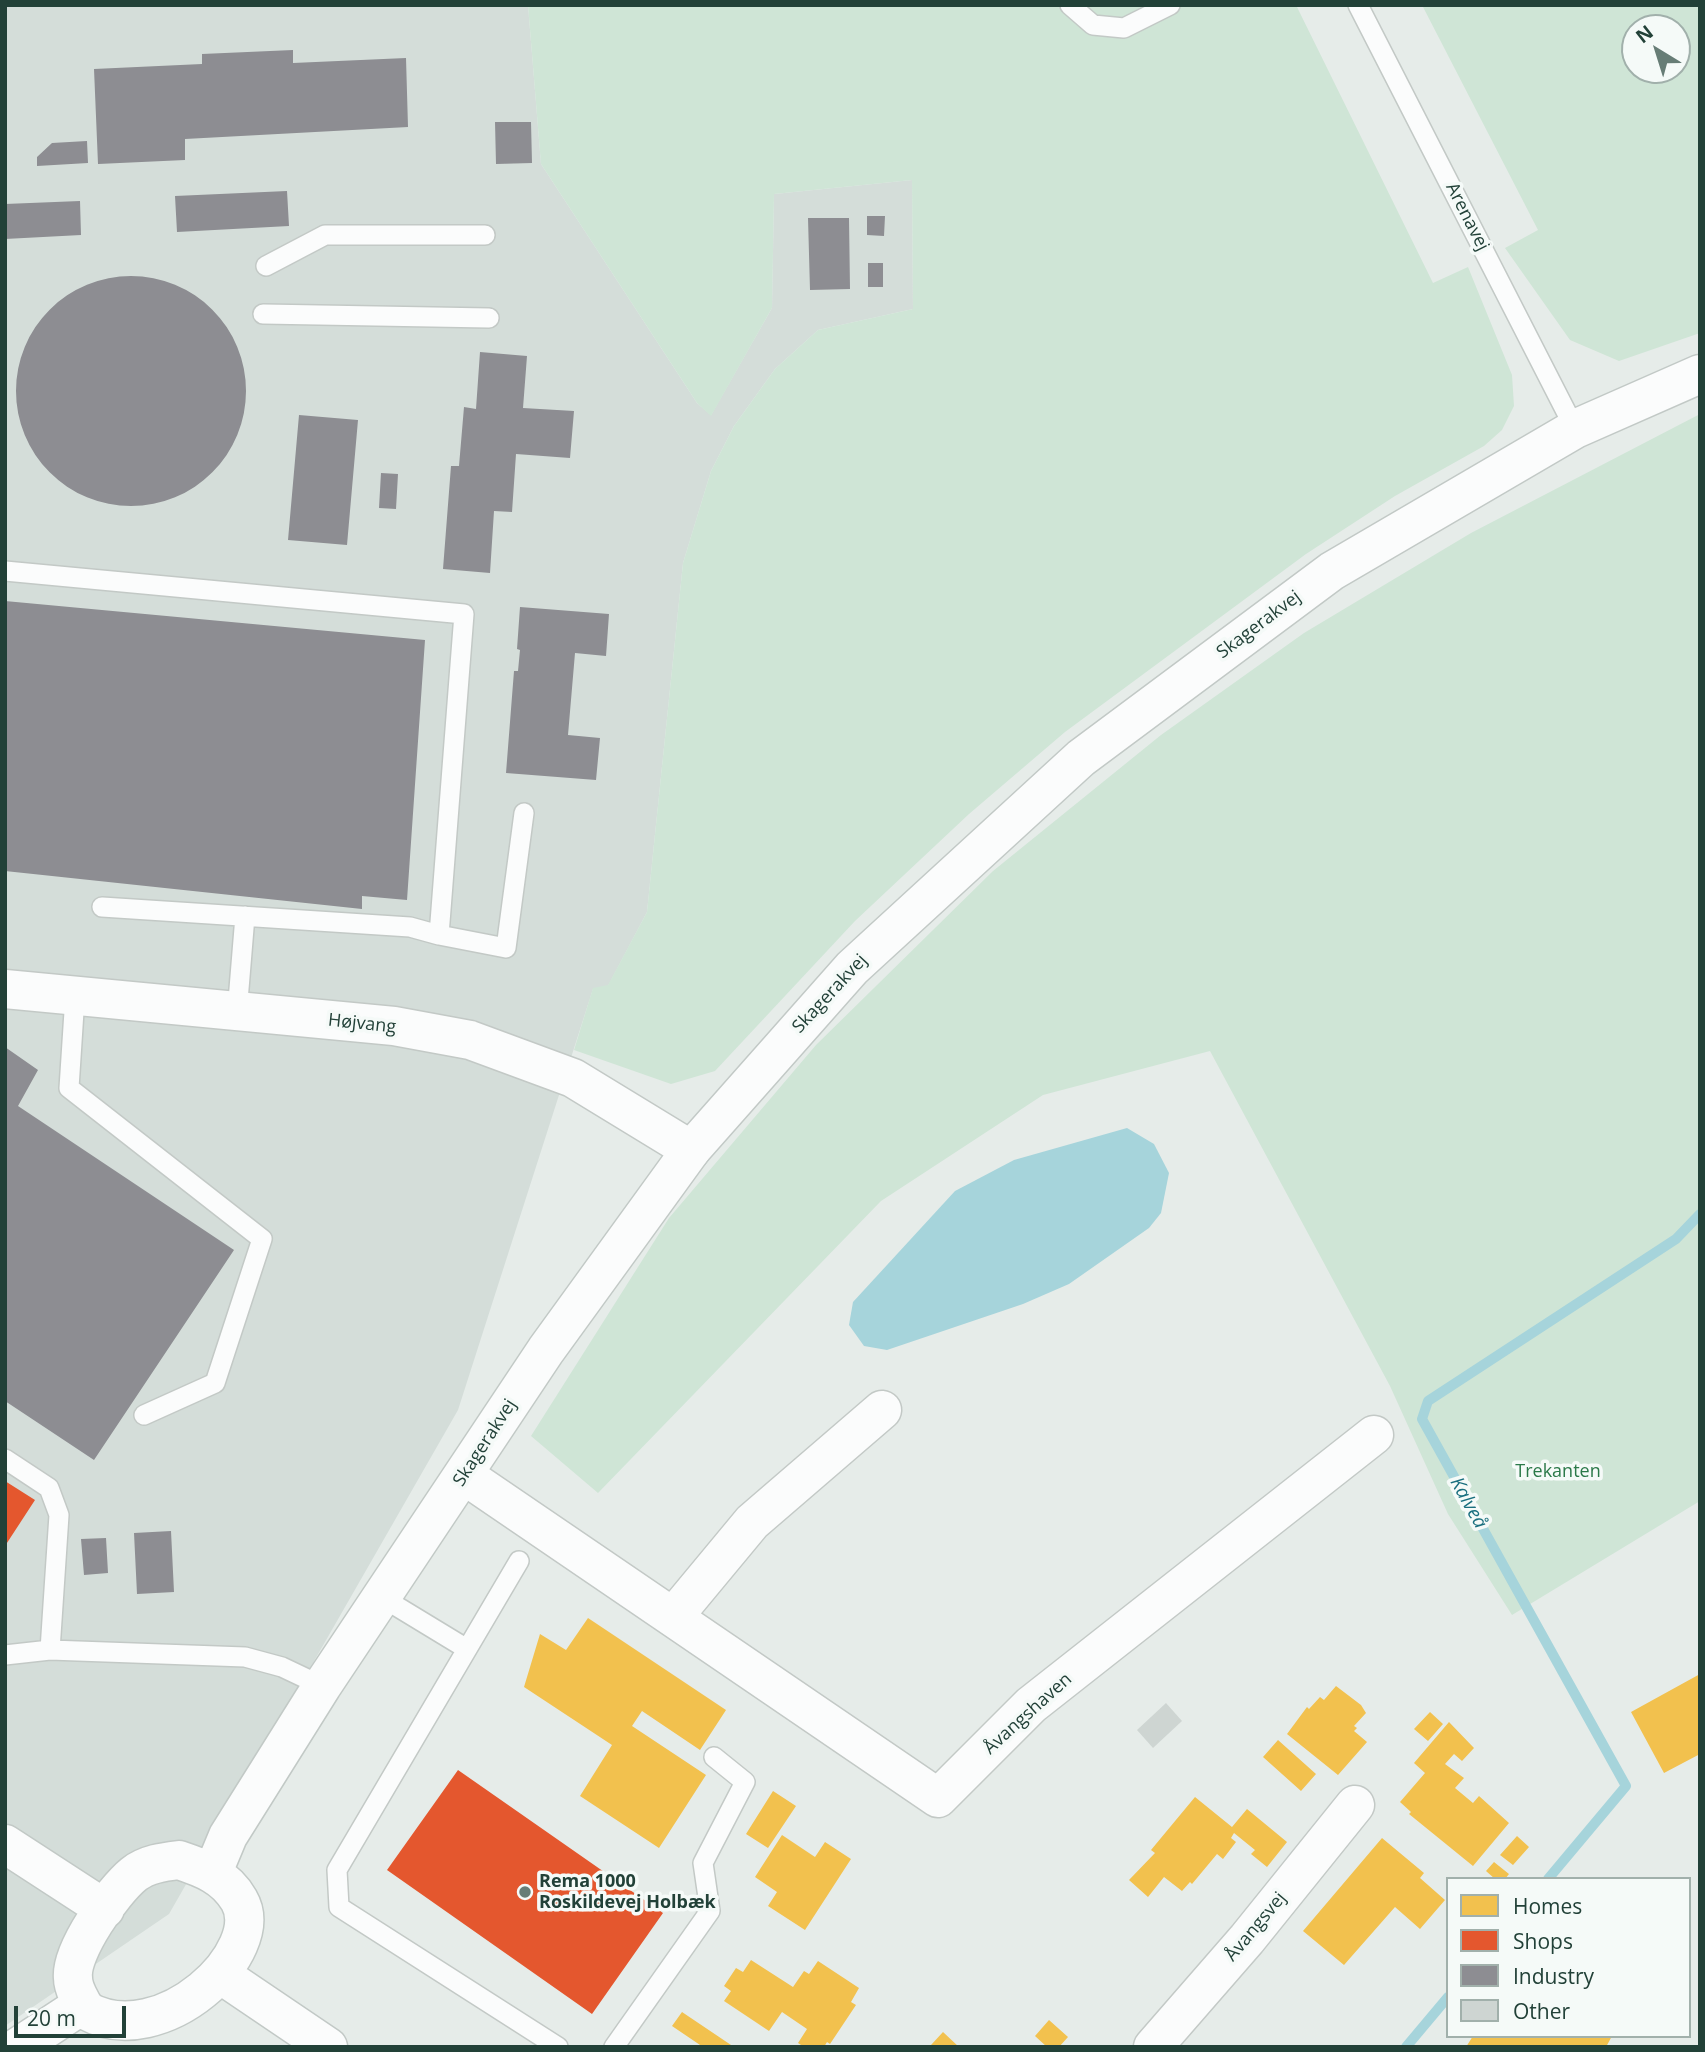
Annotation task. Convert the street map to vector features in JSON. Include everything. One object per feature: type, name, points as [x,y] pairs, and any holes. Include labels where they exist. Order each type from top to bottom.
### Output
[{"type":"street","name":"Skagerakvej","points":[[213,1872],[228,1836],[323,1686],[546,1350],[691,1150],[852,968],[1082,758],[1332,571],[1576,429],[1700,374]]},
{"type":"street","name":"Højvang","points":[[5,989],[394,1026],[471,1040],[573,1078],[691,1150]]},
{"type":"street","points":[[674,1616],[752,1522],[882,1410]]},
{"type":"street","name":"Åvangshaven","points":[[464,1475],[938,1798],[1031,1705],[1374,1435]]},
{"type":"street","name":"Åvangsvej","points":[[1153,2047],[1247,1939],[1355,1805]]},
{"type":"street","points":[[5,1844],[105,1909]]},
{"type":"street","points":[[179,1860],[213,1872],[240,1901],[244,1928],[238,1952],[226,1978],[206,2010],[178,2032],[150,2044],[119,2041],[99,2027],[82,2005],[72,1978],[76,1954],[105,1909],[134,1875],[157,1863],[179,1860]]},
{"type":"street","points":[[226,1978],[328,2047]]},
{"type":"street","points":[[18,2047],[82,2005]]},
{"type":"lane","points":[[1070,5],[1093,25],[1124,28],[1170,5]]},
{"type":"lane","name":"Arenavej","points":[[1358,5],[1576,429]]},
{"type":"lane","points":[[265,266],[325,235],[485,235]]},
{"type":"lane","points":[[263,313],[489,317]]},
{"type":"lane","points":[[5,571],[464,614],[439,935]]},
{"type":"lane","points":[[103,907],[410,927],[506,948],[524,813]]},
{"type":"lane","points":[[237,1013],[245,916]]},
{"type":"lane","points":[[75,996],[69,1088],[262,1239],[215,1383],[144,1415]]},
{"type":"lane","points":[[5,1459],[49,1488],[59,1515],[50,1650]]},
{"type":"lane","points":[[519,1561],[337,1870],[339,1907],[558,2047]]},
{"type":"lane","points":[[383,1598],[467,1649]]},
{"type":"lane","points":[[5,1656],[50,1650],[245,1657],[282,1667],[323,1686]]},
{"type":"lane","points":[[614,2047],[710,1912],[704,1863],[745,1782],[714,1757]]},
{"type":"shaded area","points":[[5,5],[528,5],[541,164],[697,403],[711,415],[772,308],[774,194],[912,180],[913,309],[818,330],[775,369],[734,426],[711,471],[683,563],[647,912],[608,986],[593,989],[458,1410],[169,1914],[5,2026]]},
{"type":"green space","points":[[528,5],[1299,5],[1297,7],[1433,283],[1468,267],[1512,375],[1514,406],[1502,430],[1484,446],[1395,496],[1306,554],[1065,732],[969,814],[855,921],[715,1071],[671,1084],[574,1050],[593,988],[608,985],[647,912],[683,563],[711,471],[734,426],[775,369],[818,330],[913,309],[912,180],[774,194],[772,308],[711,416],[697,403],[541,164]]},
{"type":"green space","points":[[1422,5],[1700,5],[1700,333],[1619,361],[1570,340],[1505,248],[1538,230]]},
{"type":"green space","name":"Trekanten","points":[[1700,414],[1700,1501],[1512,1615],[1448,1514],[1390,1386],[1210,1051],[1043,1095],[881,1201],[598,1493],[531,1436],[669,1218],[816,1045],[993,871],[1161,735],[1304,633],[1471,533]]},
{"type":"water","points":[[1127,1128],[1154,1144],[1169,1173],[1161,1213],[1149,1228],[1069,1284],[1023,1304],[887,1350],[864,1346],[849,1325],[853,1302],[955,1191],[1014,1160]]},
{"type":"building: Homes","points":[[588,1618],[726,1710],[700,1750],[642,1711],[632,1726],[706,1775],[659,1848],[580,1796],[612,1745],[524,1687],[540,1634],[566,1650]]},
{"type":"building: Homes","points":[[1700,1674],[1700,1754],[1664,1773],[1631,1712]]},
{"type":"building: Homes","points":[[1336,1686],[1361,1705],[1366,1713],[1354,1726],[1357,1728],[1354,1731],[1367,1742],[1338,1775],[1287,1734],[1307,1707],[1309,1709],[1320,1697],[1324,1700]]},
{"type":"building: Homes","points":[[1430,1712],[1443,1724],[1428,1741],[1414,1729]]},
{"type":"building: Homes","points":[[1449,1722],[1474,1748],[1462,1761],[1454,1754],[1445,1764],[1464,1778],[1455,1788],[1473,1803],[1479,1796],[1509,1823],[1473,1866],[1409,1814],[1411,1812],[1400,1802],[1425,1773],[1414,1763]]},
{"type":"building: Homes","points":[[1278,1740],[1316,1774],[1301,1791],[1263,1757]]},
{"type":"building: Homes","points":[[773,1791],[796,1806],[768,1848],[746,1834]]},
{"type":"building: Homes","points":[[1195,1797],[1232,1827],[1247,1809],[1287,1842],[1267,1867],[1251,1854],[1255,1850],[1234,1833],[1231,1838],[1236,1842],[1223,1859],[1217,1854],[1192,1884],[1190,1882],[1182,1891],[1164,1877],[1148,1897],[1129,1880],[1155,1853],[1151,1850]]},
{"type":"building: Homes","points":[[782,1835],[815,1857],[825,1842],[851,1859],[805,1930],[768,1906],[777,1892],[755,1877]]},
{"type":"building: Homes","points":[[1517,1836],[1529,1847],[1513,1865],[1500,1855]]},
{"type":"building: Homes","points":[[1382,1838],[1424,1873],[1420,1878],[1445,1900],[1420,1929],[1395,1907],[1344,1965],[1303,1931]]},
{"type":"building: Homes","points":[[1494,1862],[1509,1874],[1507,1877],[1493,1877],[1486,1871]]},
{"type":"building: Homes","points":[[751,1960],[793,1987],[804,1971],[809,1974],[818,1961],[859,1988],[851,2002],[856,2005],[830,2044],[827,2042],[824,2047],[804,2047],[798,2043],[807,2029],[782,2012],[769,2031],[724,2001],[731,1991],[724,1986],[736,1968],[743,1972]]},
{"type":"building: Homes","points":[[682,2012],[734,2047],[703,2047],[672,2026]]},
{"type":"building: Homes","points":[[1049,2020],[1068,2037],[1059,2047],[1047,2047],[1035,2036]]},
{"type":"building: Homes","points":[[943,2032],[959,2047],[931,2045]]},
{"type":"building: Homes","points":[[1472,2038],[1611,2038],[1606,2047],[1466,2047]]},
{"type":"building: Shops","points":[[5,1481],[35,1500],[5,1546]]},
{"type":"building: Shops","name":"Rema 1000 Roskildevej Holbæk","points":[[458,1770],[663,1913],[592,2014],[387,1870]]},
{"type":"building: Industry","points":[[293,50],[293,63],[406,58],[408,127],[185,139],[185,160],[98,164],[94,69],[202,64],[202,54]]},
{"type":"building: Industry","points":[[495,122],[531,122],[532,163],[496,164]]},
{"type":"building: Industry","points":[[87,141],[88,163],[37,166],[37,157],[52,143]]},
{"type":"building: Industry","points":[[287,191],[289,226],[177,232],[175,196]]},
{"type":"building: Industry","points":[[80,201],[81,235],[5,239],[5,204]]},
{"type":"building: Industry","points":[[867,216],[885,216],[884,236],[867,235]]},
{"type":"building: Industry","points":[[808,218],[849,218],[850,289],[810,290]]},
{"type":"building: Industry","points":[[868,263],[883,263],[883,287],[868,287]]},
{"type":"building: Industry","points":[[120,276],[142,276],[175,284],[213,309],[238,347],[244,368],[244,414],[238,435],[213,473],[175,498],[142,506],[120,506],[87,498],[49,473],[24,435],[16,402],[16,380],[24,347],[49,309],[87,284]]},
{"type":"building: Industry","points":[[480,352],[527,356],[523,408],[574,411],[570,458],[516,454],[512,512],[494,511],[490,573],[443,569],[451,466],[459,466],[464,407],[476,409]]},
{"type":"building: Industry","points":[[299,415],[358,420],[347,545],[288,540]]},
{"type":"building: Industry","points":[[381,473],[398,474],[396,509],[379,508]]},
{"type":"building: Industry","points":[[5,601],[425,640],[407,900],[362,896],[362,909],[5,871]]},
{"type":"building: Industry","points":[[520,607],[609,614],[606,656],[575,653],[568,735],[600,738],[596,780],[506,773],[514,671],[518,671],[520,650],[517,649]]},
{"type":"building: Industry","points":[[5,1047],[38,1070],[18,1106],[234,1250],[94,1460],[5,1401]]},
{"type":"building: Industry","points":[[171,1531],[174,1592],[137,1594],[134,1533]]},
{"type":"building: Industry","points":[[106,1538],[108,1573],[84,1575],[81,1539]]},
{"type":"building: Other","points":[[1166,1703],[1182,1721],[1153,1748],[1137,1730]]},
{"type":"waterway","name":"Kalveå","points":[[1550,1877],[1626,1786],[1422,1419],[1428,1401],[1676,1239],[1700,1214]]},
{"type":"waterway","name":"Kalveå","points":[[1406,2047],[1446,1999]]},
{"type":"place","name":"Rema 1000 Roskildevej Holbæk","points":[[525,1892]]}]
